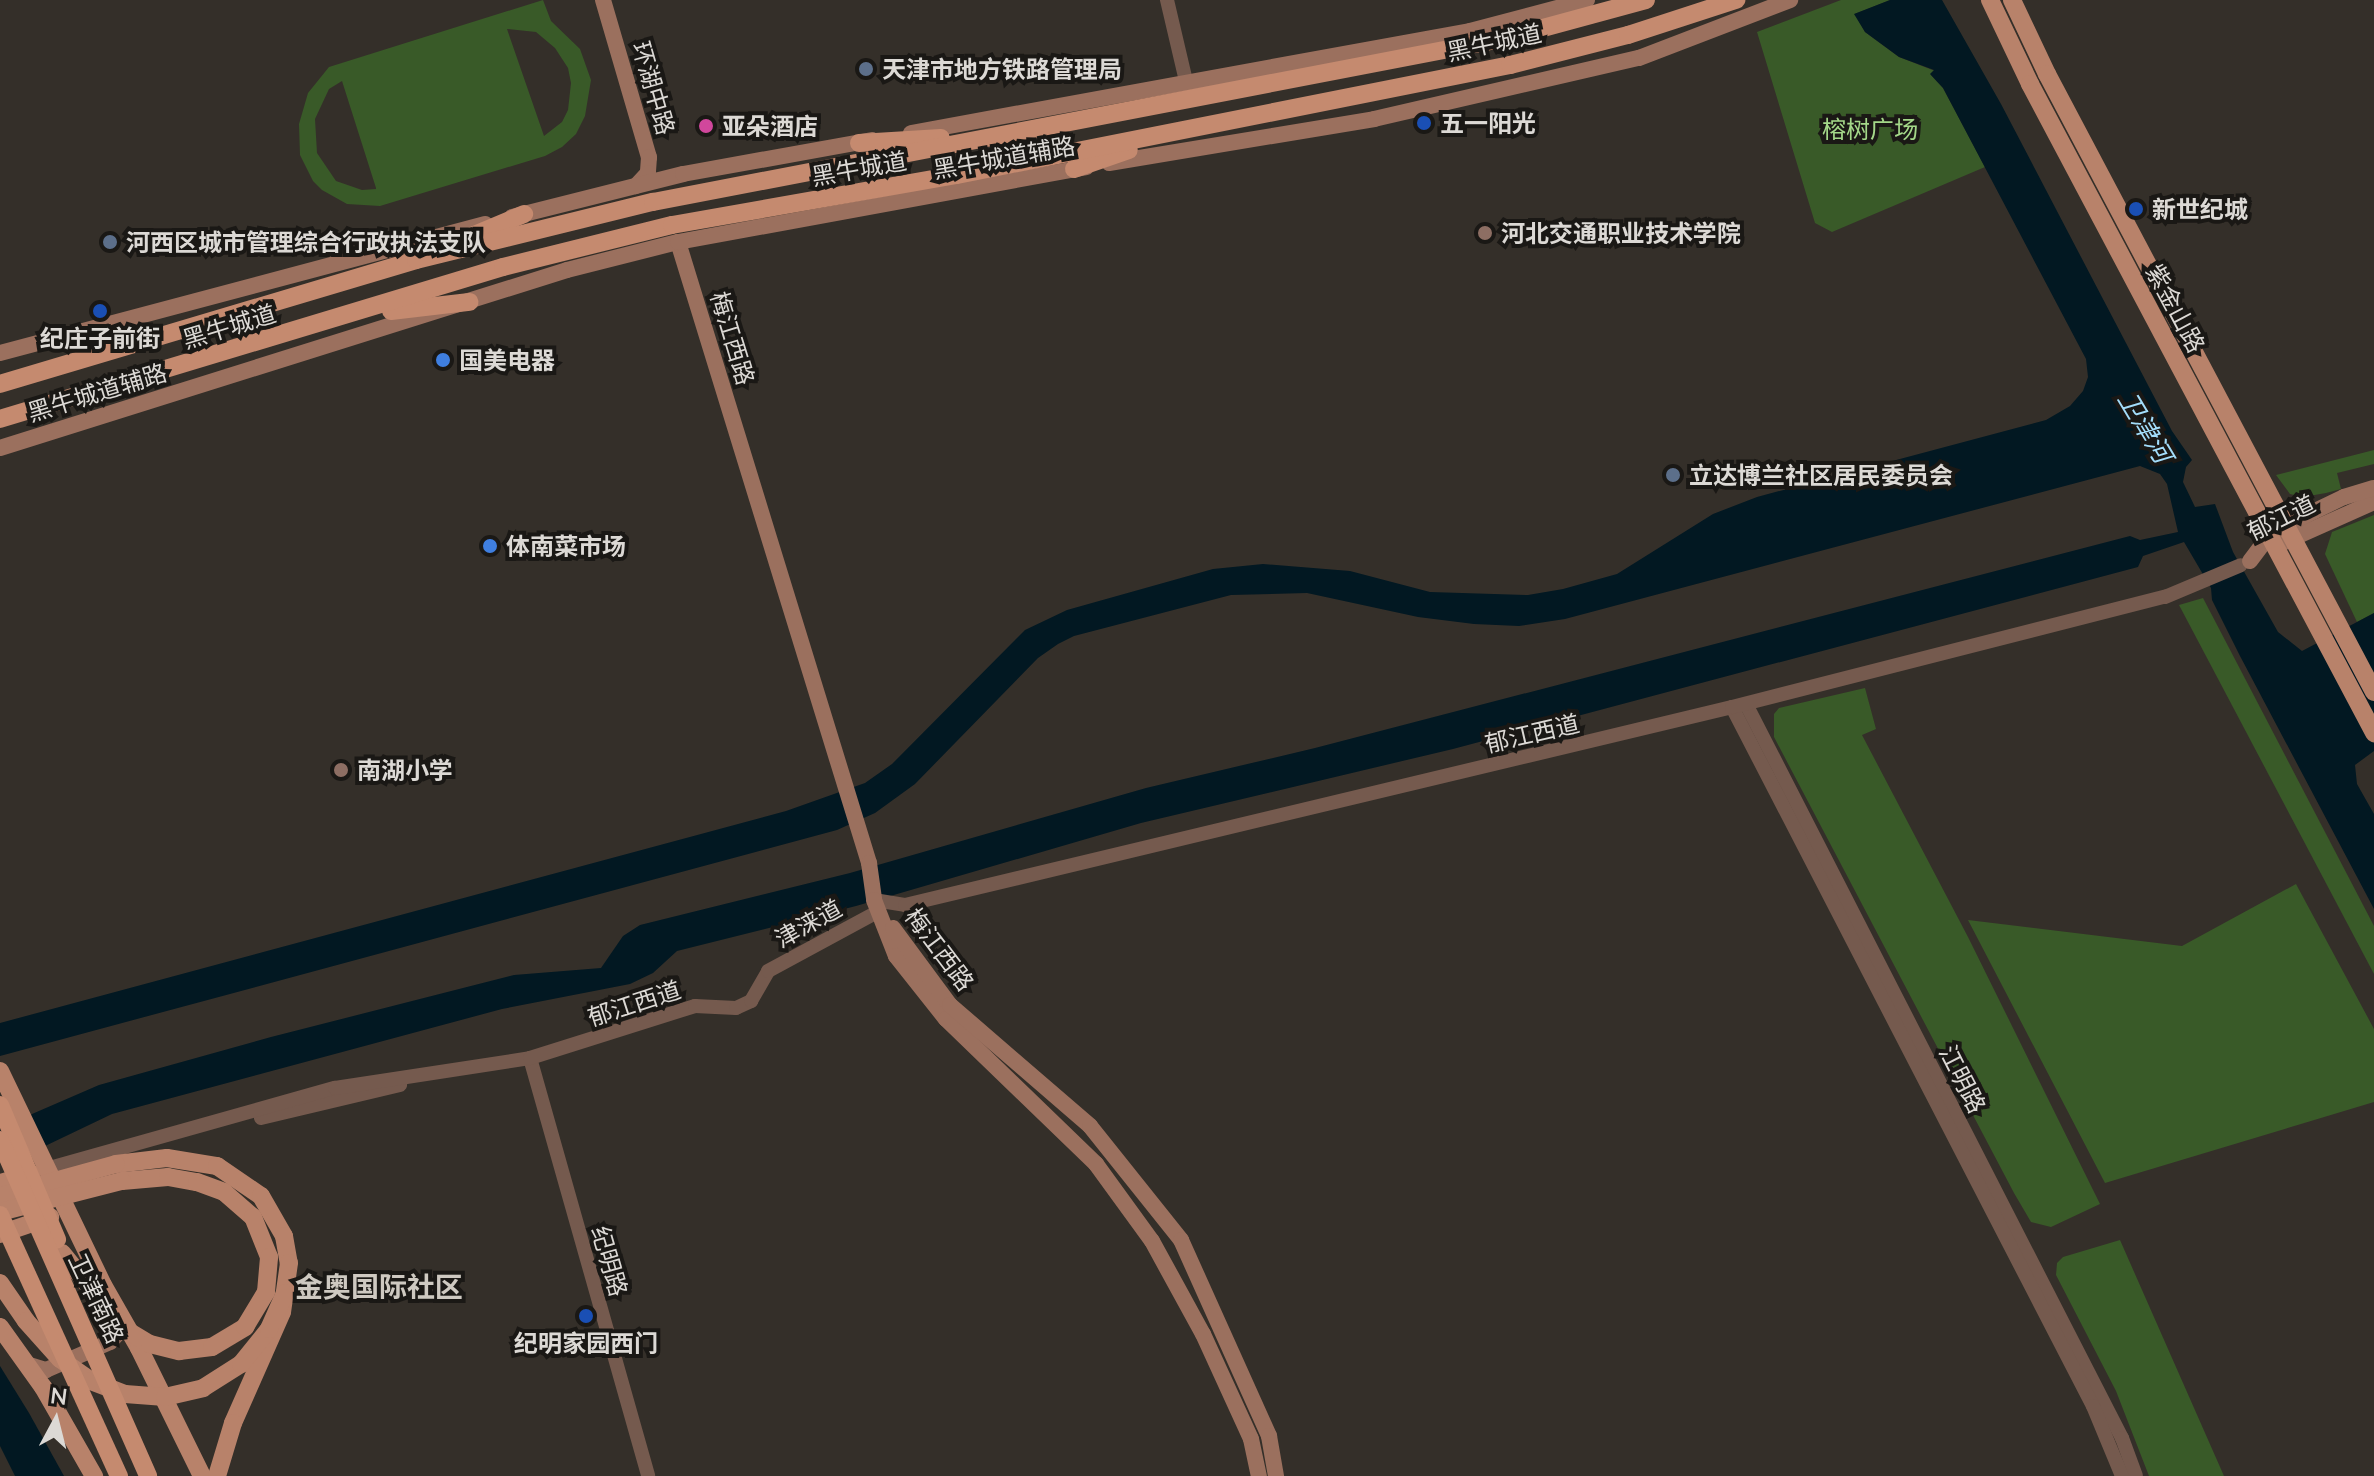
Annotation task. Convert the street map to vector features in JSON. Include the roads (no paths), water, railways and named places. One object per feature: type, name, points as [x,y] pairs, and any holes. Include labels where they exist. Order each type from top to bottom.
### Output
[{"type":"highway","name":"黑牛城道","points":[[0,384],[416,260],[653,202],[1506,38],[1646,0]]},
{"type":"highway","name":"黑牛城道","points":[[0,419],[503,267],[672,225],[957,175],[1510,65],[1628,35],[1737,0]]},
{"type":"highway","points":[[1074,169],[1227,120]]},
{"type":"highway","points":[[859,143],[914,142],[1043,127]]},
{"type":"highway","points":[[416,260],[524,214]]},
{"type":"highway","points":[[349,315],[469,302]]},
{"type":"highway","points":[[0,373],[64,363]]},
{"type":"highway","points":[[0,1105],[88,1319],[99,1358]]},
{"type":"highway","name":"卫津南路","points":[[0,1140],[99,1358],[148,1476]]},
{"type":"highway","points":[[0,1214],[119,1476]]},
{"type":"main road","name":"环湖中路","points":[[603,0],[649,157],[648,173],[636,186]]},
{"type":"main road","name":"环湖中路","points":[[612,0],[658,157],[662,163],[683,174]]},
{"type":"main road","name":"黑牛城道辅路","points":[[0,353],[683,174],[1470,31],[1587,0]]},
{"type":"main road","points":[[1737,0],[1745,20]]},
{"type":"main road","name":"黑牛城道辅路","points":[[0,448],[567,270],[678,242],[1421,109],[1639,58],[1745,20],[1790,0]]},
{"type":"main road","name":"紫金山路","points":[[1990,0],[2030,84],[2374,733]]},
{"type":"main road","name":"紫金山路","points":[[2012,0],[2054,88],[2374,692]]},
{"type":"main road","name":"梅江西路","points":[[678,242],[860,845],[869,863],[877,906],[896,956],[946,1019],[1096,1164],[1152,1241],[1203,1334],[1251,1439],[1259,1476]]},
{"type":"main road","points":[[0,436],[33,436]]},
{"type":"main road","name":"郁江道","points":[[2272,542],[2344,497],[2374,488]]},
{"type":"main road","name":"郁江道","points":[[2289,531],[2374,502]]},
{"type":"main road","name":"梅江西路","points":[[877,906],[950,1005],[1090,1126],[1181,1240],[1269,1436],[1276,1476]]},
{"type":"main road","points":[[0,1071],[46,1171],[202,1476]]},
{"type":"main road","points":[[0,1196],[135,1160],[184,1159],[217,1166],[261,1196],[279,1225],[289,1263],[285,1293],[277,1324],[233,1423],[217,1476]]},
{"type":"main road","points":[[0,1183],[46,1171]]},
{"type":"main road","points":[[0,1214],[140,1178],[197,1182],[233,1197],[253,1217],[267,1247],[269,1279],[260,1306],[239,1332],[201,1350],[169,1350],[140,1340],[123,1328],[62,1253]]},
{"type":"main road","points":[[0,1234],[56,1215],[63,1205]]},
{"type":"main road","points":[[0,1283],[32,1328],[70,1367],[119,1393],[156,1397],[203,1388],[241,1364],[269,1329],[285,1293]]},
{"type":"main road","points":[[44,1378],[110,1342],[118,1333],[121,1317]]},
{"type":"main road","points":[[0,1327],[26,1364],[44,1378],[94,1476]]},
{"type":"main road","points":[[110,1342],[139,1348]]},
{"type":"street","points":[[1167,0],[1186,81]]},
{"type":"street","name":"郁江西道","points":[[877,906],[905,905],[1739,706],[2165,597],[2241,565]]},
{"type":"street","name":"江明路","points":[[1739,706],[2078,1378],[2122,1476]]},
{"type":"street","name":"江明路","points":[[1739,706],[2122,1438],[2136,1476]]},
{"type":"street","name":"津涞道","points":[[710,1006],[736,1008],[751,1001],[768,971],[877,906]]},
{"type":"street","name":"郁江西道","points":[[46,1171],[364,1081],[527,1062],[695,1006],[710,1006]]},
{"type":"street","name":"纪明路","points":[[527,1062],[642,1476]]},
{"type":"street","name":"纪明路","points":[[527,1062],[648,1476]]},
{"type":"water","name":"卫津河","points":[[1890,0],[1942,0],[2001,104],[2172,431],[2192,460],[2186,467],[2183,482],[2195,507],[2215,504],[2233,552],[2278,632],[2302,651],[2374,613],[2374,751],[2355,765],[2357,784],[2374,814],[2374,909],[2240,656],[2212,600],[2211,588],[2184,542],[2143,556],[2138,567],[1453,749],[1141,823],[856,906],[677,951],[653,973],[630,984],[502,1009],[112,1114],[43,1147],[0,1160],[0,1131],[21,1125],[32,1114],[99,1085],[514,975],[601,968],[623,936],[640,925],[850,873],[1146,788],[1315,748],[2130,536],[2140,540],[2178,532],[2167,484],[2160,474],[2140,466],[1565,619],[1519,626],[1418,617],[1307,593],[1231,595],[1074,636],[1058,644],[1038,658],[915,784],[875,813],[837,830],[0,1056],[0,1023],[786,811],[865,783],[892,764],[1025,630],[1067,610],[1213,569],[1263,564],[1350,571],[1430,592],[1528,595],[1563,589],[1617,574],[1713,514],[1757,497],[2046,420],[2070,406],[2083,391],[2088,377],[2086,359],[1943,88],[1930,74],[1934,70],[1899,57],[1865,32],[1854,14]]},
{"type":"water","points":[[0,1366],[64,1476],[15,1476],[0,1446]]},
{"type":"place","name":"天津市地方铁路管理局","points":[[866,69]]},
{"type":"place","name":"五一阳光","points":[[1424,123]]},
{"type":"place","name":"亚朵酒店","points":[[706,126]]},
{"type":"place","name":"新世纪城","points":[[2136,209]]},
{"type":"place","name":"河北交通职业技术学院","points":[[1485,233]]},
{"type":"place","name":"河西区城市管理综合行政执法支队","points":[[110,242]]},
{"type":"place","name":"纪庄子前街","points":[[100,311]]},
{"type":"place","name":"国美电器","points":[[443,360]]},
{"type":"place","name":"立达博兰社区居民委员会","points":[[1673,475]]},
{"type":"place","name":"体南菜市场","points":[[490,546]]},
{"type":"place","name":"南湖小学","points":[[341,770]]},
{"type":"place","name":"纪明家园西门","points":[[586,1316]]},
{"type":"district","name":"金奥国际社区","points":[[379,1286]]},
{"type":"park label","name":"榕树广场","points":[[1870,129]]}]
